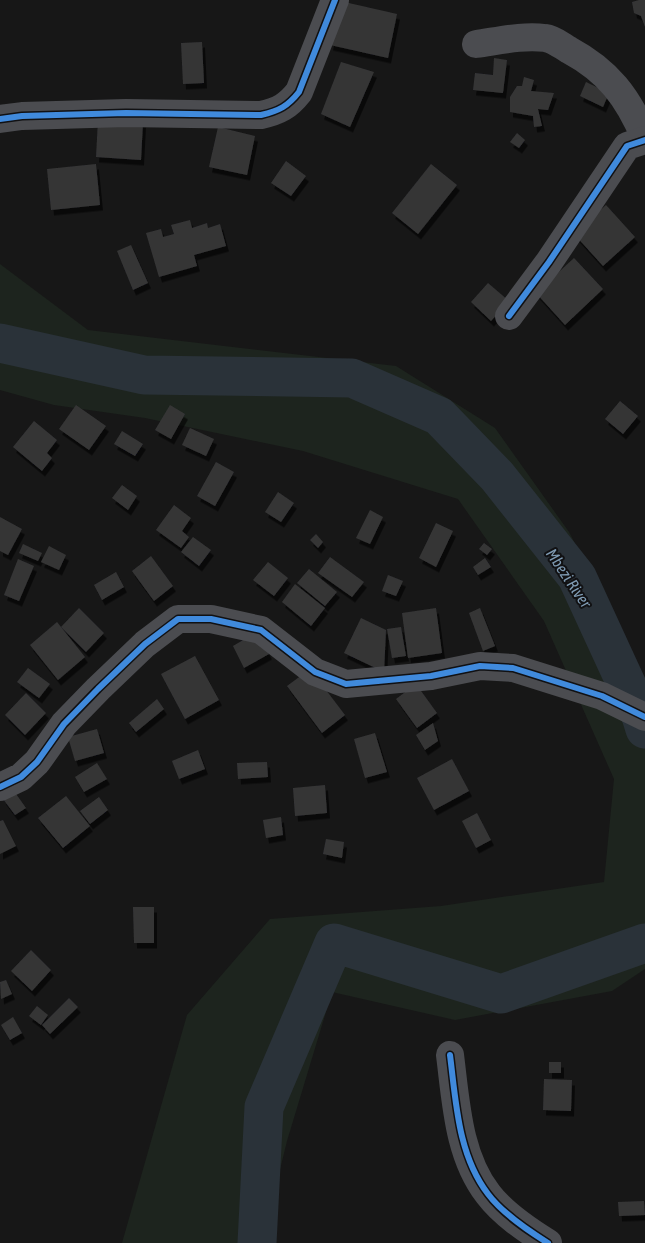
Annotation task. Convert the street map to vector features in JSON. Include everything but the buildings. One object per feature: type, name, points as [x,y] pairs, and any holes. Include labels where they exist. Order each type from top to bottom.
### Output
[{"type":"street","points":[[0,119],[22,116],[126,113],[261,114],[279,110],[291,103],[299,92],[334,0]]},
{"type":"street","points":[[476,44],[525,38],[546,38],[556,42],[593,63],[612,81],[635,114],[645,139],[627,146],[554,255],[509,316]]},
{"type":"street","points":[[0,787],[21,777],[38,762],[64,724],[145,644],[172,622],[184,618],[211,619],[261,630],[315,672],[346,684],[431,676],[480,666],[513,668],[602,696],[645,717]]},
{"type":"street","points":[[450,1055],[461,1135],[472,1165],[488,1194],[522,1227],[548,1243]]},
{"type":"shaded area","points":[[0,264],[88,330],[396,366],[495,428],[569,532],[645,678],[645,969],[612,991],[455,1020],[332,992],[287,1141],[262,1243],[122,1243],[187,1015],[270,919],[441,906],[604,882],[614,779],[544,621],[458,499],[303,451],[145,418],[54,405],[0,390]]},
{"type":"waterway","name":"Mbezi River","points":[[0,343],[144,375],[352,378],[439,416],[497,476],[577,577],[641,716],[645,729]]},
{"type":"waterway","points":[[257,1243],[264,1107],[334,943],[501,994],[645,943]]},
{"type":"cycle path","points":[[0,119],[22,116],[126,113],[261,115],[273,112],[291,101],[299,92],[335,0]]},
{"type":"cycle path","points":[[509,316],[549,262],[627,146],[645,140]]},
{"type":"cycle path","points":[[0,787],[21,777],[37,762],[64,724],[98,689],[145,644],[178,619],[211,619],[261,630],[315,672],[346,684],[431,676],[480,666],[513,668],[602,696],[645,717]]},
{"type":"cycle path","points":[[450,1055],[460,1128],[464,1145],[478,1179],[488,1194],[508,1215],[548,1243]]}]
